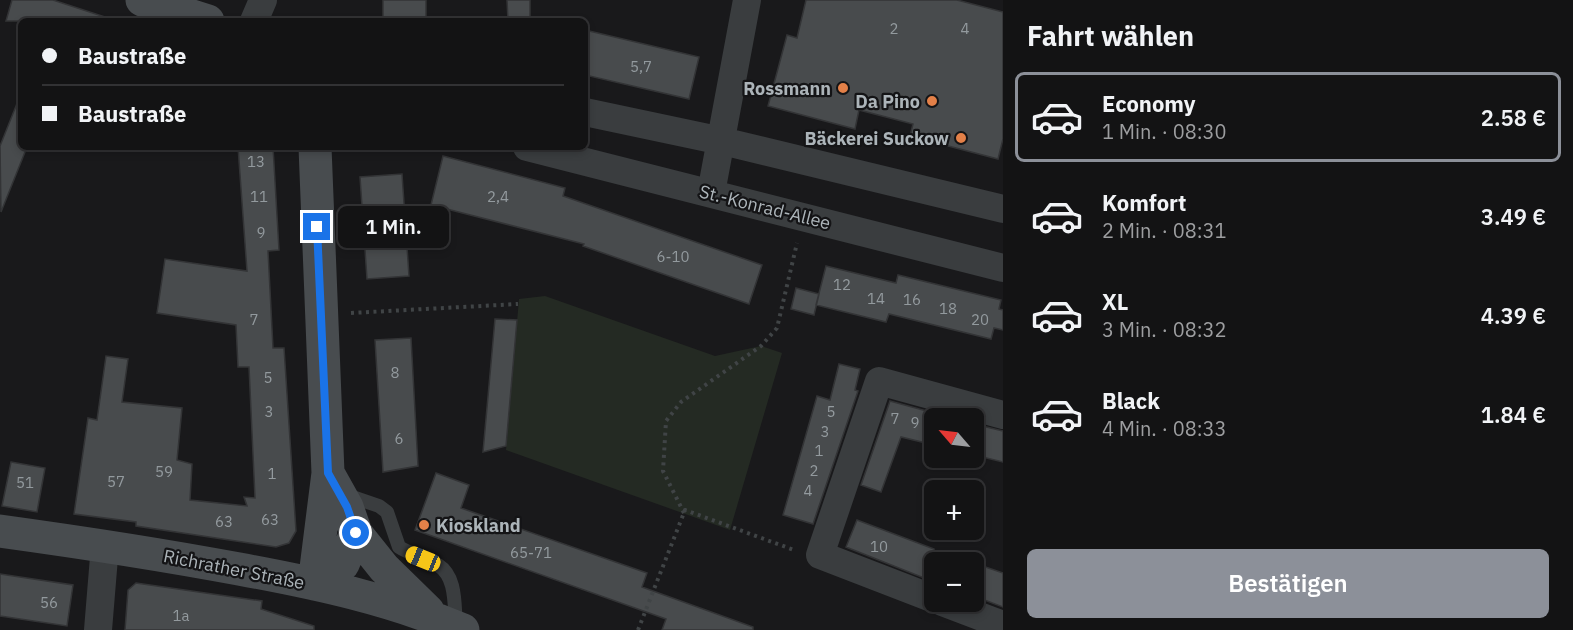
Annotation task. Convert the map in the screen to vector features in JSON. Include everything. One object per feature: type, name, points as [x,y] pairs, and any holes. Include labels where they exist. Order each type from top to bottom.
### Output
[{"type":"main road","points":[[142,0],[199,18]]},
{"type":"main road","points":[[314,584],[334,482],[315,150]]},
{"type":"main road","points":[[334,482],[356,533],[384,568],[452,626]]},
{"type":"main road","name":"Richrather Straße","points":[[0,531],[105,545],[314,584],[369,597],[452,626]]},
{"type":"main road","points":[[314,584],[343,564],[356,533]]},
{"type":"street","points":[[255,18],[263,0]]},
{"type":"street","points":[[711,193],[747,0]]},
{"type":"street","points":[[588,113],[722,141],[1003,209]]},
{"type":"street","name":"St.-Konrad-Allee","points":[[539,150],[1003,268]]},
{"type":"street","points":[[924,595],[820,555],[879,381],[1003,415]]},
{"type":"street","points":[[98,630],[105,545]]},
{"type":"street","points":[[969,612],[1003,625]]},
{"type":"lane","points":[[334,482],[387,512],[399,547],[438,564],[448,574],[452,584],[452,626]]},
{"type":"path","points":[[684,513],[663,471],[666,421],[681,402],[761,346],[777,328],[800,233]]},
{"type":"path","points":[[351,313],[518,304]]},
{"type":"path","points":[[638,630],[685,510],[806,555],[820,555]]},
{"type":"shaded area","points":[[545,296],[715,356],[761,346],[782,353],[730,530],[506,450],[519,299]]},
{"type":"building","points":[[12,0],[53,0],[105,17],[18,18],[18,21],[6,21]]},
{"type":"building","points":[[383,0],[426,0],[426,18],[383,18]]},
{"type":"building","points":[[507,0],[530,0],[530,18],[508,18]]},
{"type":"building","points":[[806,0],[957,0],[1003,12],[1003,139],[998,159],[910,136],[913,124],[859,110],[855,129],[768,106],[787,35],[797,38]]},
{"type":"building","points":[[588,31],[699,57],[689,99],[588,76]]},
{"type":"building","points":[[18,101],[18,150],[26,150],[1,212],[0,146]]},
{"type":"building","points":[[238,150],[273,150],[279,250],[268,251],[273,348],[284,348],[296,531],[289,543],[276,547],[136,526],[136,522],[74,514],[88,418],[97,420],[106,356],[128,359],[122,402],[182,408],[177,460],[192,464],[190,500],[247,506],[244,497],[255,498],[249,367],[238,367],[236,325],[157,313],[165,259],[247,271]]},
{"type":"building","points":[[443,156],[565,188],[563,196],[762,265],[749,304],[583,246],[584,244],[431,205]]},
{"type":"building","points":[[402,174],[409,276],[367,279],[360,177]]},
{"type":"building","points":[[826,266],[896,283],[898,275],[1001,300],[999,309],[1003,310],[1003,330],[994,328],[991,339],[889,314],[886,322],[816,305]]},
{"type":"building","points":[[796,288],[819,294],[814,315],[791,309]]},
{"type":"building","points":[[495,319],[517,320],[506,446],[483,452]]},
{"type":"building","points":[[411,338],[418,466],[383,472],[375,340]]},
{"type":"building","points":[[839,364],[860,369],[855,390],[858,391],[813,524],[783,515],[817,396],[830,400]]},
{"type":"building","points":[[890,401],[924,410],[924,443],[901,437],[881,492],[861,485]]},
{"type":"building","points":[[984,426],[1003,431],[1003,462],[984,457]]},
{"type":"building","points":[[11,462],[45,468],[37,512],[2,506]]},
{"type":"building","points":[[436,473],[469,485],[461,508],[647,573],[642,587],[753,627],[753,630],[662,630],[666,619],[415,530]]},
{"type":"building","points":[[857,520],[934,549],[934,552],[924,552],[924,578],[846,547]]},
{"type":"building","points":[[984,566],[1003,573],[1003,607],[984,600]]},
{"type":"building","points":[[0,574],[73,585],[67,626],[0,616]]},
{"type":"building","points":[[136,583],[262,601],[261,609],[314,626],[314,630],[125,630],[128,590]]},
{"type":"place","name":"Rossmann","points":[[843,88]]},
{"type":"place","name":"Da Pino","points":[[932,101]]},
{"type":"place","name":"Bäckerei Suckow","points":[[961,138]]},
{"type":"place","name":"Kioskland","points":[[424,525]]},
{"type":"route","points":[[317,227],[328,473],[347,507],[356,533]]}]
